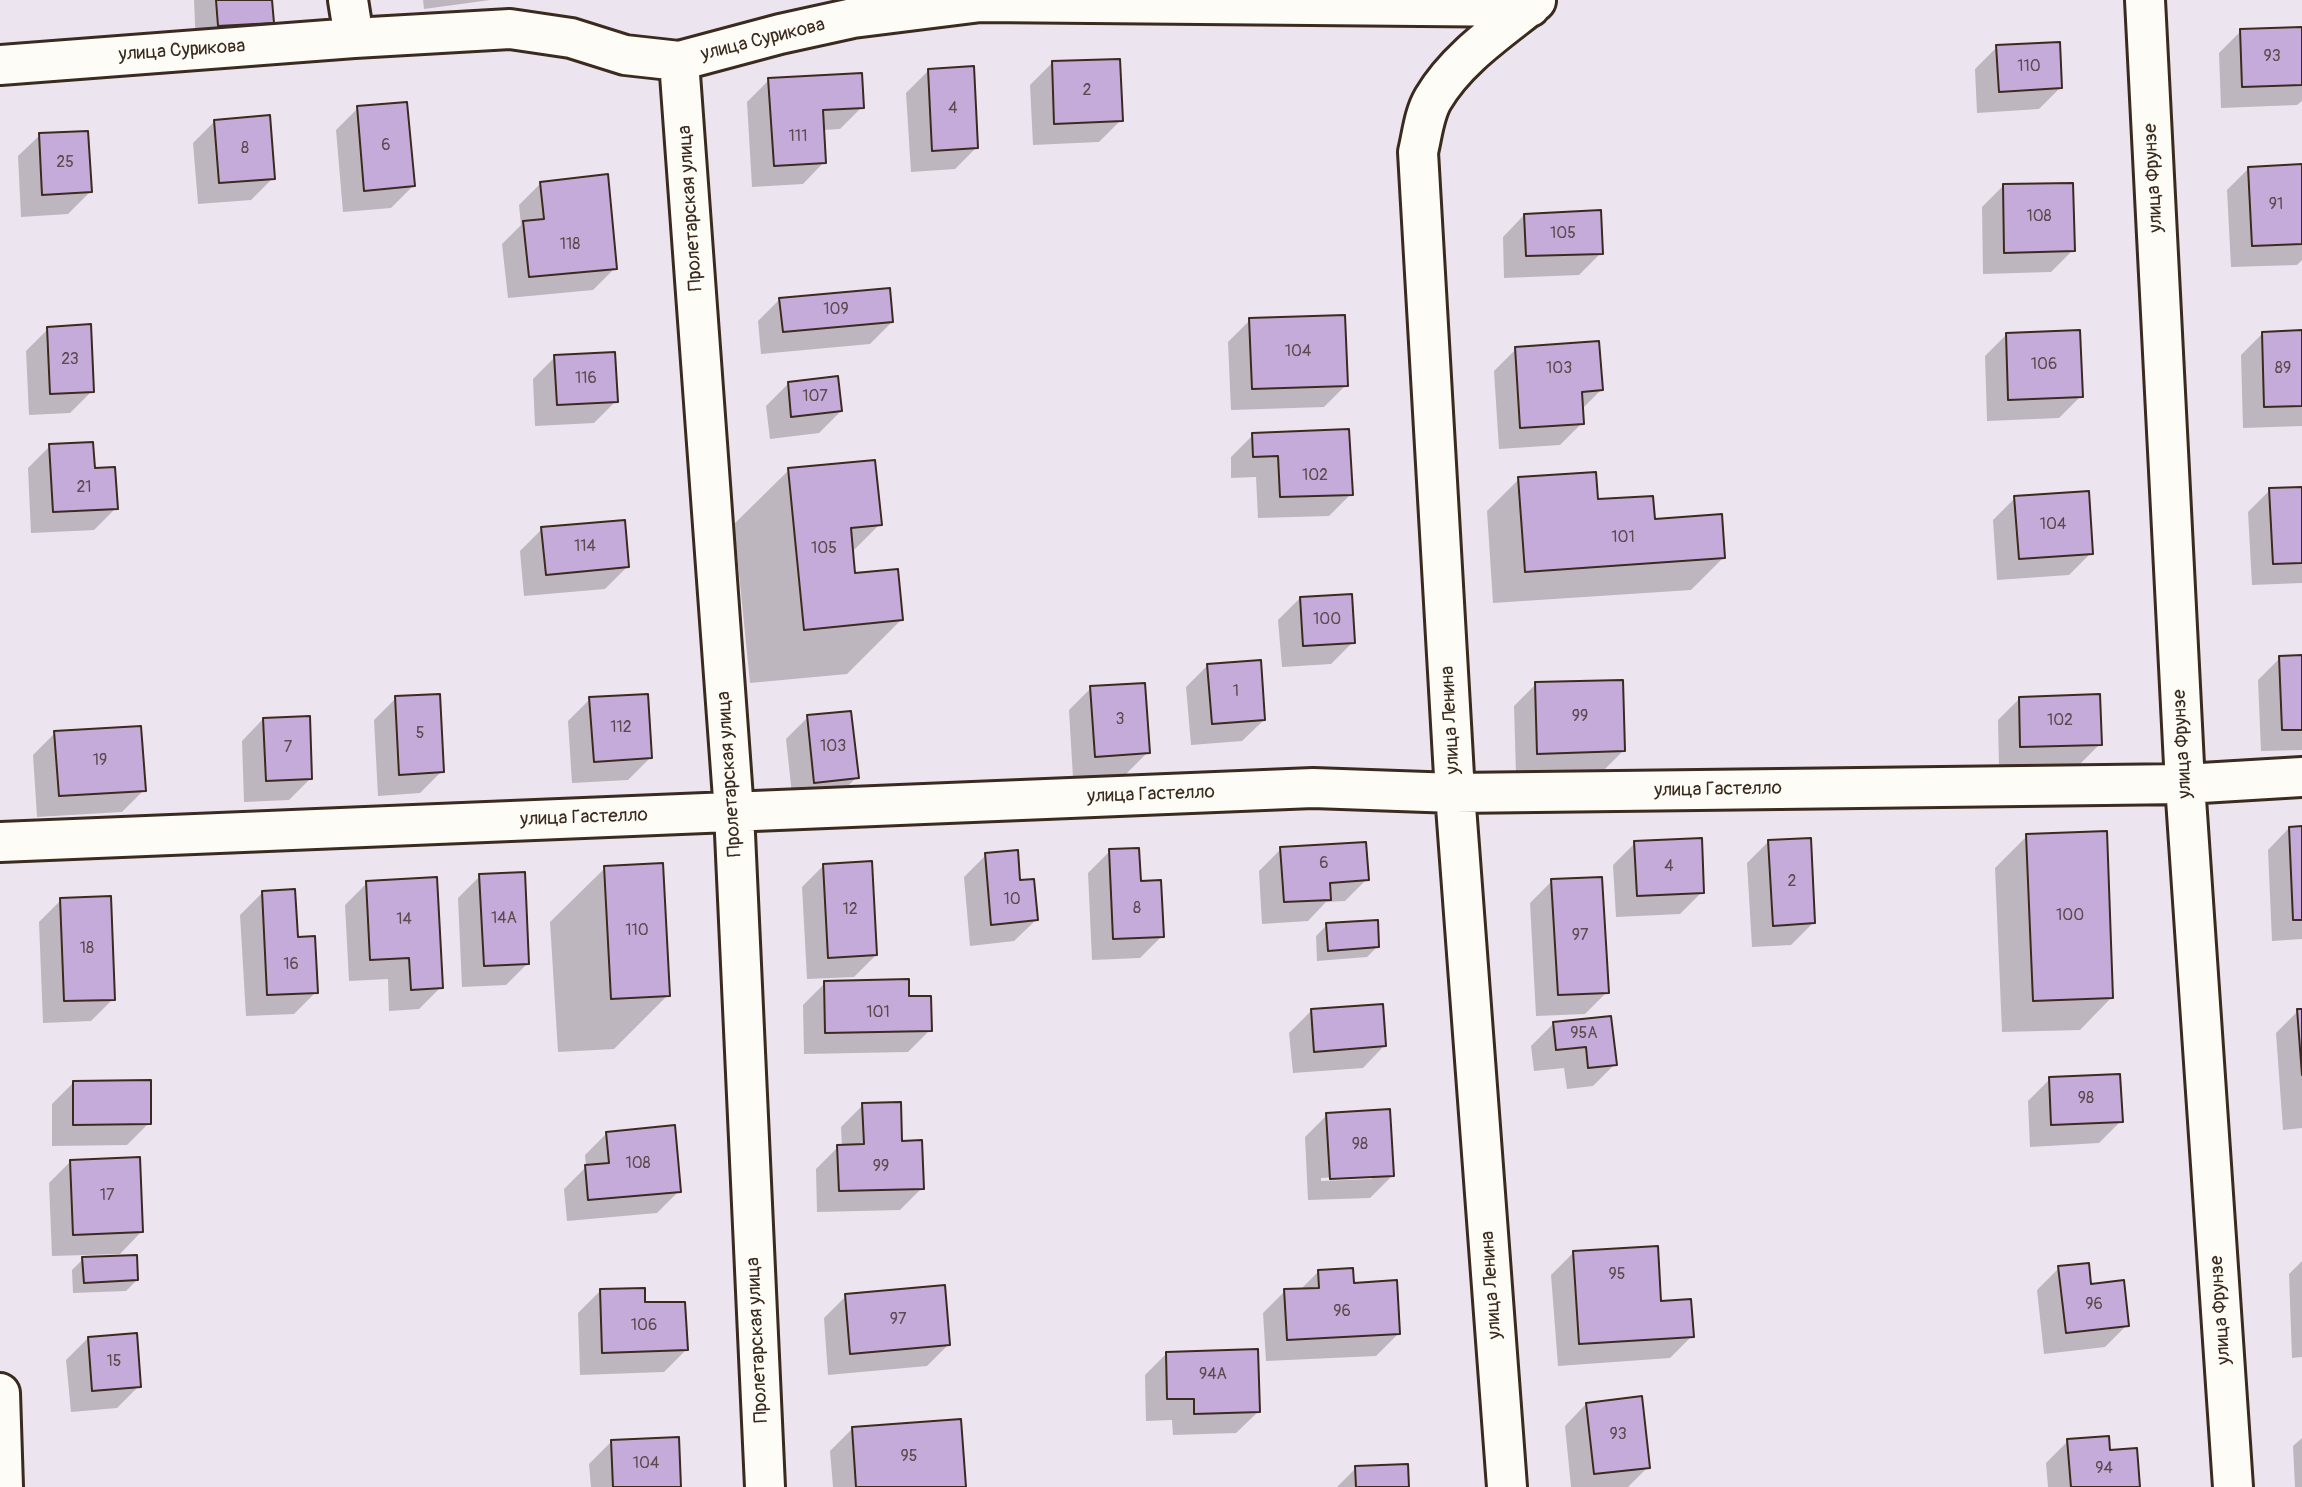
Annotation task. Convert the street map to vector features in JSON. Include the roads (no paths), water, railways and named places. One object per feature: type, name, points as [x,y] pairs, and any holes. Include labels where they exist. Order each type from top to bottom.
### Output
[{"type":"street","points":[[348,0],[354,38]]},
{"type":"street","name":"улица Фрунзе","points":[[2145,0],[2185,784],[2232,1487]]},
{"type":"street","name":"улица Сурикова","points":[[0,65],[510,29],[571,38],[625,55],[679,61],[853,18],[981,1],[1534,3]]},
{"type":"street","name":"улица Ленина","points":[[1507,1487],[1455,793],[1418,152],[1432,101],[1458,66],[1534,3]]},
{"type":"street","name":"Пролетарская улица","points":[[679,61],[734,812],[765,1487]]},
{"type":"street","name":"улица Гастелло","points":[[0,842],[1313,788],[1455,793],[2185,784],[2302,777]]},
{"type":"street","points":[[0,1393],[3,1487]]}]
